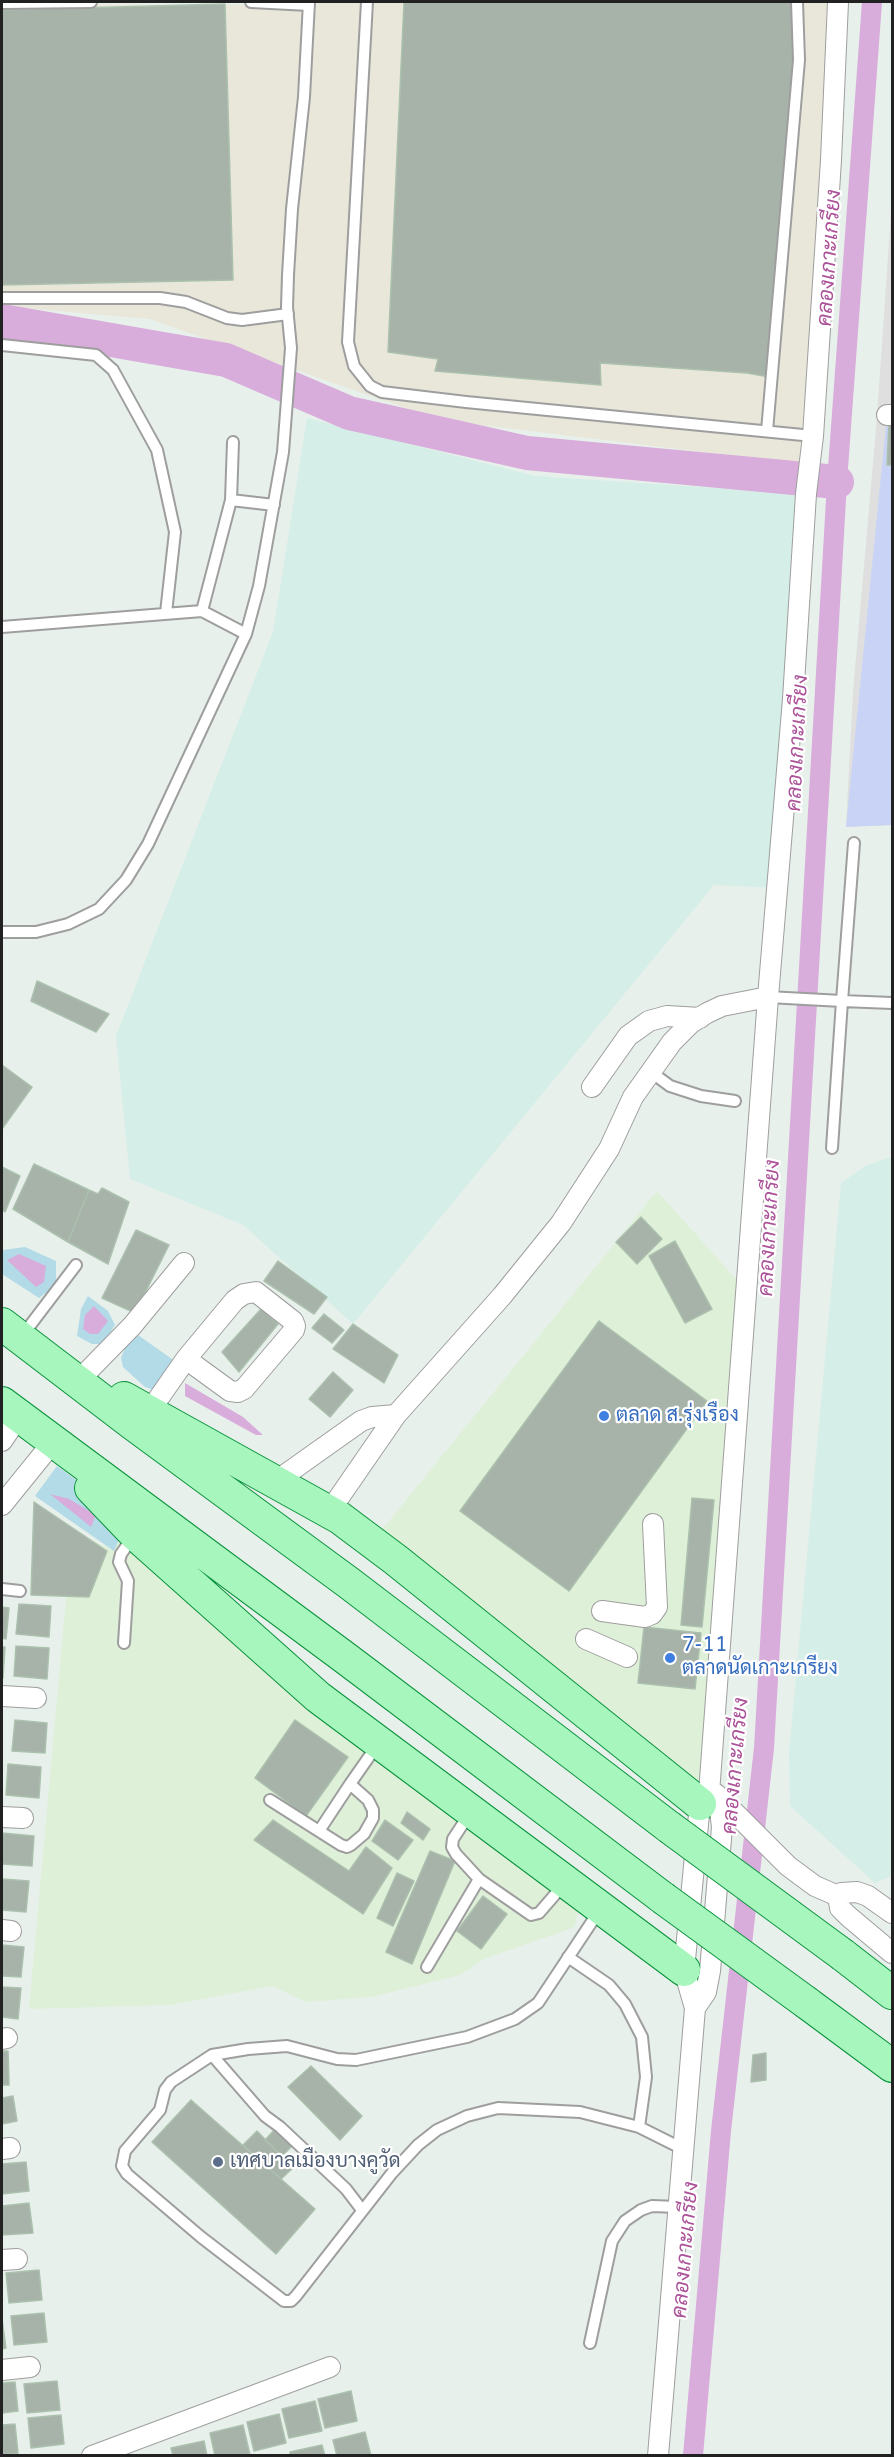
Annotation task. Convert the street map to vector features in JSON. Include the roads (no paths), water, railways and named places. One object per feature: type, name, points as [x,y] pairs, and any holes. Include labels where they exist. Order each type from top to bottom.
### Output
[{"type":"main road","points":[[11,1331],[892,1993]]},
{"type":"main road","points":[[48,1359],[84,1375],[328,1512],[372,1542],[706,1795]]},
{"type":"main road","points":[[7,1420],[61,1448],[348,1660],[663,1898],[892,2066]]},
{"type":"main road","points":[[61,1448],[86,1482],[135,1534],[318,1697],[684,1970]]},
{"type":"main road","points":[[349,1583],[372,1542]]},
{"type":"main road","points":[[318,1697],[348,1660]]},
{"type":"street","points":[[658,2456],[695,2008],[684,1970],[706,1795],[793,699],[831,160],[838,2]]},
{"type":"street","points":[[328,1512],[396,1415],[502,1296],[561,1223],[609,1149],[633,1097],[672,1042],[691,1023],[722,1006],[768,997]]},
{"type":"street","points":[[592,1086],[628,1036],[649,1021],[667,1016],[700,1018]]},
{"type":"street","points":[[84,1375],[132,1326],[184,1263]]},
{"type":"street","points":[[149,1412],[186,1359],[235,1300],[256,1292],[293,1321],[296,1326],[244,1389],[238,1392],[231,1391],[186,1359]]},
{"type":"street","points":[[275,1482],[361,1421],[372,1417],[396,1415]]},
{"type":"street","points":[[2,1505],[61,1448]]},
{"type":"street","points":[[602,1611],[645,1617],[652,1614],[657,1607],[653,1524]]},
{"type":"street","points":[[586,1639],[627,1657]]},
{"type":"street","points":[[2,1696],[36,1698]]},
{"type":"street","points":[[706,1795],[742,1820],[788,1866],[815,1886],[838,1896]]},
{"type":"street","points":[[695,2008],[706,1992],[710,1971],[722,1827],[720,1811],[706,1795]]},
{"type":"street","points":[[2,1817],[23,1818]]},
{"type":"street","points":[[838,1896],[841,1893],[857,1892],[868,1896],[892,1913]]},
{"type":"street","points":[[838,1896],[840,1908],[892,1953]]},
{"type":"street","points":[[2,2370],[30,2367]]},
{"type":"street","points":[[92,2456],[330,2367]]},
{"type":"lane","points":[[2,3],[91,2]]},
{"type":"lane","points":[[2,932],[36,932],[68,924],[99,909],[126,880],[148,844],[246,634],[259,586],[286,422],[291,348],[288,275],[292,209],[304,97],[309,3],[251,2]]},
{"type":"lane","points":[[367,2],[348,342],[354,366],[370,386],[382,392],[813,436]]},
{"type":"lane","points":[[767,431],[799,60],[797,2]]},
{"type":"lane","points":[[2,298],[160,298],[186,302],[227,318],[242,320],[288,314]]},
{"type":"lane","points":[[2,345],[96,355],[113,369],[157,450],[175,532],[166,614]]},
{"type":"lane","points":[[202,611],[231,500],[233,442]]},
{"type":"lane","points":[[231,500],[274,505]]},
{"type":"lane","points":[[2,627],[202,611],[246,634]]},
{"type":"lane","points":[[832,1148],[854,843]]},
{"type":"lane","points":[[768,997],[892,1003]]},
{"type":"lane","points":[[651,1072],[670,1086],[701,1096],[735,1101]]},
{"type":"lane","points":[[11,1331],[76,1265]]},
{"type":"lane","points":[[123,1643],[128,1581],[119,1562],[121,1554],[135,1534]]},
{"type":"lane","points":[[2,1589],[20,1592]]},
{"type":"lane","points":[[319,1831],[378,1743]]},
{"type":"lane","points":[[270,1800],[347,1847],[364,1834],[373,1818],[373,1810],[368,1800],[350,1784]]},
{"type":"lane","points":[[471,1810],[453,1839],[452,1847],[479,1879],[531,1915],[539,1913],[566,1882]]},
{"type":"lane","points":[[427,1967],[479,1879]]},
{"type":"lane","points":[[600,1909],[538,2003],[515,2019],[467,2037],[356,2060],[337,2059],[288,2046],[212,2055],[180,2075],[165,2090],[160,2110],[125,2151],[122,2166],[127,2174],[201,2237],[284,2301],[291,2301],[362,2210],[418,2145],[437,2130],[467,2116],[498,2108],[580,2112],[639,2127],[683,2149]]},
{"type":"lane","points":[[568,1957],[609,1985],[626,2004],[642,2037],[646,2077],[639,2127]]},
{"type":"lane","points":[[212,2055],[265,2116],[280,2127],[346,2189],[362,2210]]},
{"type":"lane","points":[[590,2343],[612,2241],[625,2222],[641,2210],[652,2206],[678,2207]]},
{"type":"waterway","name":"คลองเกาะเกรียง","points":[[693,2456],[721,2131],[764,1748],[837,482],[872,2]]},
{"type":"waterway","points":[[2,321],[226,360],[349,413],[527,453],[837,482]]},
{"type":"place","name":"ตลาด ส.รุ่งเรือง","points":[[604,1416]]},
{"type":"place","name":"7-11 ตลาดนัดเกาะเกรียง","points":[[670,1658]]},
{"type":"place","name":"เทศบาลเมืองบางคูวัด","points":[[218,2162]]}]
